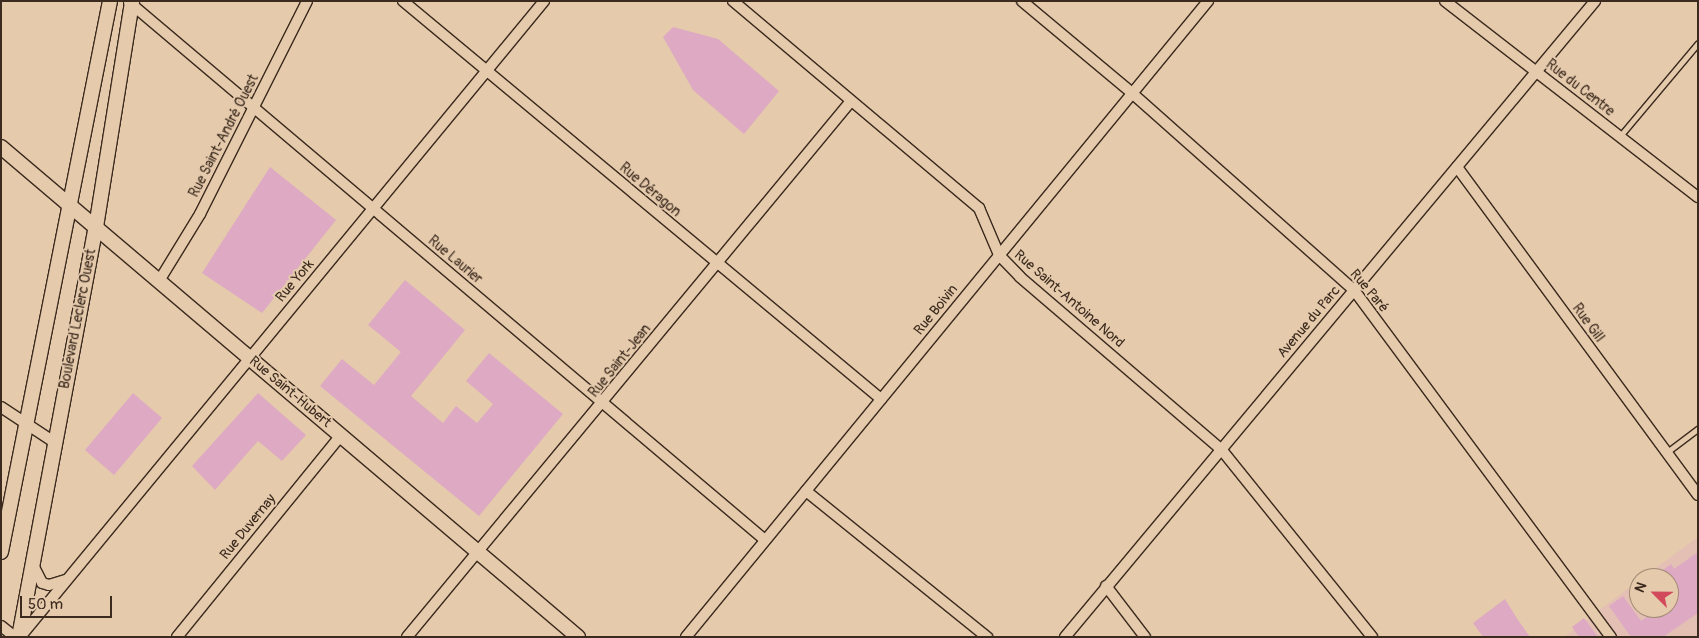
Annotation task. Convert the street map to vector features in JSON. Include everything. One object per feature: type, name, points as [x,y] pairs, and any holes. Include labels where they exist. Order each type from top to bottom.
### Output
[{"type":"street","points":[[1,552],[68,204],[76,183],[110,1]]},
{"type":"street","name":"Rue Saint-André Ouest","points":[[159,281],[200,214],[307,1]]},
{"type":"street","name":"Rue Déragon","points":[[403,1],[881,399]]},
{"type":"street","name":"Rue York","points":[[18,637],[544,1]]},
{"type":"street","name":"Rue Saint-Antoine Nord","points":[[733,1],[979,208],[999,255],[1221,449],[1372,637]]},
{"type":"street","name":"Rue Paré","points":[[1022,1],[1132,93],[1354,290],[1611,637]]},
{"type":"street","name":"Rue Boivin","points":[[686,637],[1208,1]]},
{"type":"street","name":"Rue du Centre","points":[[1445,1],[1698,197]]},
{"type":"street","name":"Avenue du Parc","points":[[1065,637],[1595,1]]},
{"type":"street","name":"Rue Laurier","points":[[131,2],[765,540]]},
{"type":"street","name":"Boulevard Leclerc Ouest","points":[[18,637],[96,227],[131,2]]},
{"type":"street","name":"Rue Saint-Jean","points":[[407,637],[604,403],[852,101]]},
{"type":"street","name":"Rue Saint-Hubert","points":[[1,147],[578,637]]},
{"type":"street","name":"Rue Gill","points":[[1457,166],[1698,495]]},
{"type":"street","points":[[1,407],[54,442]]},
{"type":"street","name":"Rue Duvernay","points":[[177,637],[341,435]]},
{"type":"street","points":[[806,491],[987,637]]},
{"type":"street","points":[[33,565],[42,583],[49,585],[66,579]]},
{"type":"street","points":[[1106,586],[1145,637]]},
{"type":"street","points":[[1,626],[18,637]]},
{"type":"lane","points":[[1619,136],[1698,43]]},
{"type":"lane","points":[[1667,453],[1698,430]]},
{"type":"shaded area","points":[[1698,537],[1698,637],[1564,637],[1629,588],[1629,618],[1679,618],[1679,568],[1656,568]]},
{"type":"building","points":[[673,27],[718,39],[779,91],[744,134],[693,90],[663,37]]},
{"type":"building","points":[[270,167],[336,220],[262,313],[202,273]]},
{"type":"building","points":[[405,280],[465,330],[411,396],[443,423],[456,406],[477,423],[493,404],[466,381],[489,353],[563,414],[479,516],[320,386],[342,359],[374,385],[401,352],[368,325]]},
{"type":"building","points":[[133,393],[162,418],[114,475],[85,450]]},
{"type":"building","points":[[258,393],[306,435],[282,461],[258,441],[215,490],[192,466]]},
{"type":"building","points":[[1698,552],[1698,613],[1663,637],[1631,637],[1609,606],[1623,596],[1629,604],[1629,618],[1639,618],[1641,621],[1645,618],[1679,618],[1679,568],[1675,568]]},
{"type":"building","points":[[1671,564],[1673,568],[1666,568]]},
{"type":"building","points":[[1505,599],[1530,637],[1483,637],[1473,623]]},
{"type":"building","points":[[1584,618],[1598,637],[1579,637],[1572,627]]}]
